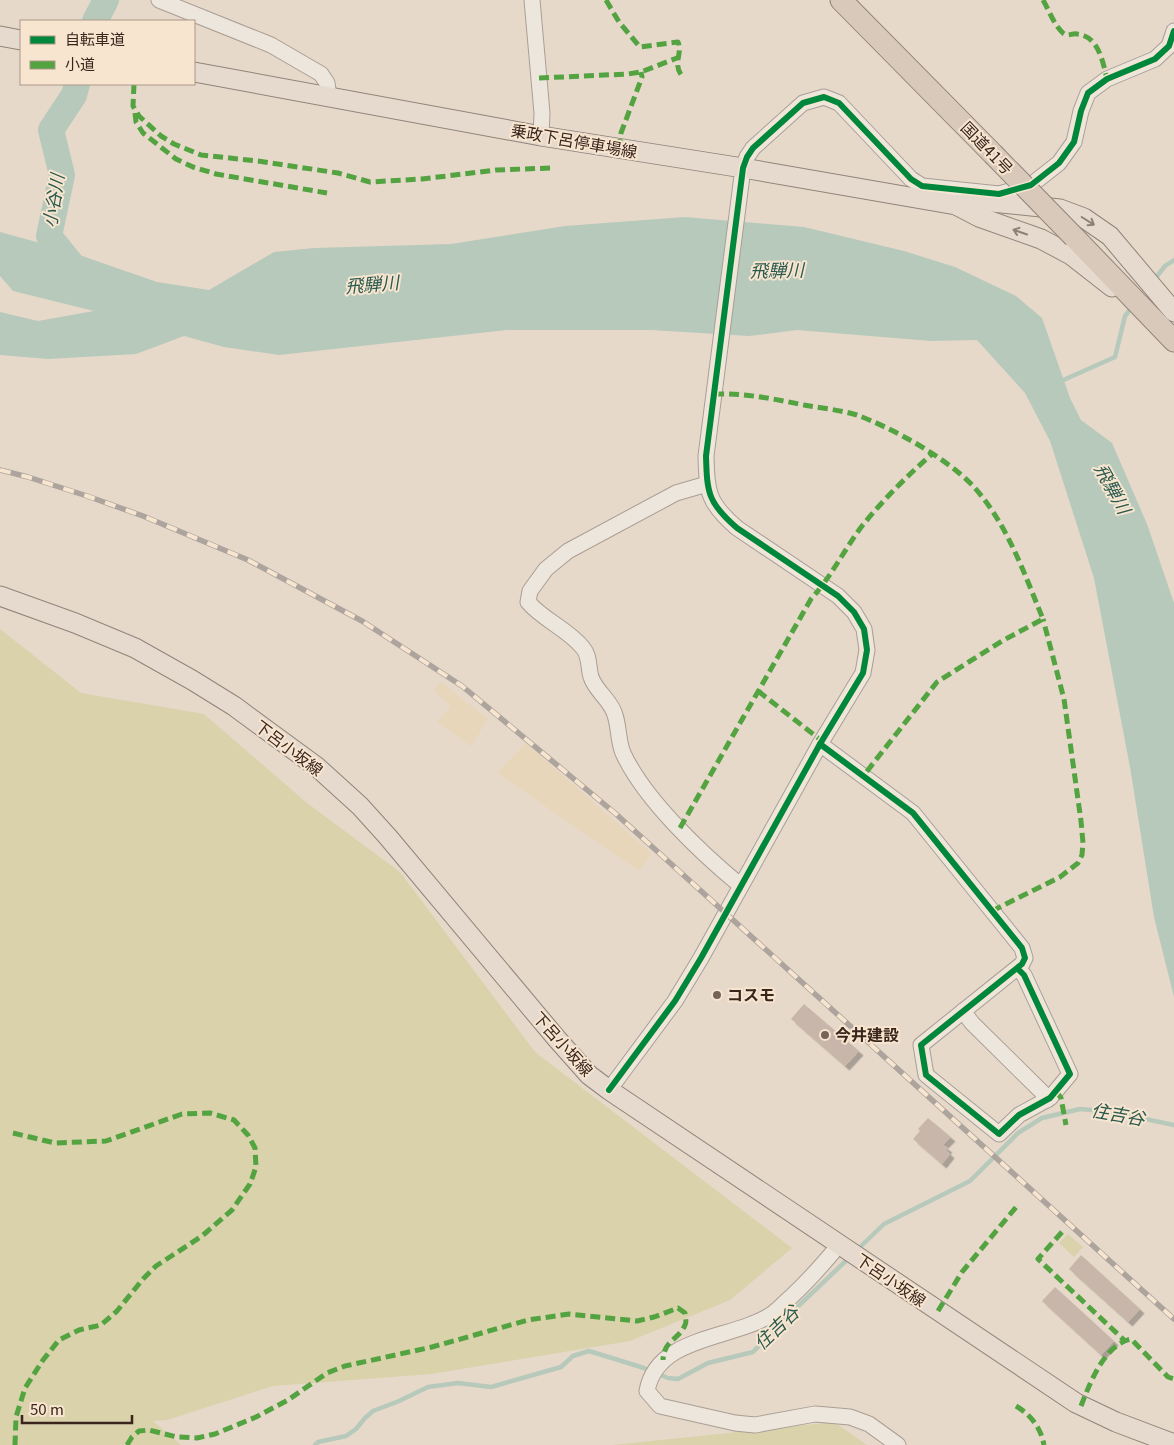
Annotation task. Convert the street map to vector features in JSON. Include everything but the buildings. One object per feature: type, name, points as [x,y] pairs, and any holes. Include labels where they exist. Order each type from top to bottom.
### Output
[{"type":"highway","name":"国道41号","points":[[841,0],[1174,341]]},
{"type":"main road","points":[[0,36],[20,40]]},
{"type":"main road","name":"乗政下呂停車場線","points":[[195,72],[541,136],[743,168],[956,205]]},
{"type":"main road","points":[[956,205],[982,201],[1002,203],[1060,209],[1084,218],[1110,236],[1174,312]]},
{"type":"main road","points":[[956,205],[979,218],[1048,243],[1070,255],[1128,299],[1136,300]]},
{"type":"main road","name":"下呂小坂線","points":[[0,596],[75,623],[135,648],[234,706],[317,767],[360,806],[557,1040],[590,1075],[609,1090],[1076,1404],[1116,1422],[1174,1444]]},
{"type":"street","points":[[532,0],[542,113],[541,136]]},
{"type":"street","points":[[164,1],[271,45],[320,74],[327,83],[329,96]]},
{"type":"street","points":[[609,1090],[675,1001],[820,744],[863,672],[866,650],[864,629],[854,612],[838,596],[737,528],[722,515],[711,499],[707,484],[706,456],[743,168],[747,157],[753,148],[803,103],[824,97],[839,104],[911,179],[922,186],[999,194],[1032,185],[1060,163],[1074,142],[1081,110],[1088,93],[1107,79],[1155,59],[1169,46],[1174,31]]},
{"type":"street","points":[[707,484],[676,493],[568,551],[546,569],[530,591],[528,602],[533,608],[573,637],[584,649],[594,684],[615,715],[622,751],[636,777],[680,828],[717,866],[741,886]]},
{"type":"street","points":[[820,744],[913,813],[1022,948],[1026,958],[1022,964],[920,1045],[926,1075],[999,1134],[1019,1115],[1047,1100],[1070,1074],[1024,975],[1017,968]]},
{"type":"street","points":[[963,1011],[972,1023],[1044,1094],[1047,1100]]},
{"type":"street","points":[[839,1245],[820,1268],[774,1313],[754,1325],[711,1337],[675,1351],[663,1360],[649,1381],[647,1391],[660,1406],[735,1423],[755,1425],[815,1414],[850,1417],[869,1424],[898,1445]]},
{"type":"shaded area","points":[[0,629],[81,693],[204,714],[307,803],[400,872],[535,1052],[792,1248],[730,1300],[630,1341],[431,1374],[273,1386],[167,1420],[153,1421],[181,1445],[0,1445]]},
{"type":"shaded area","points":[[441,682],[488,719],[471,746],[437,722],[451,706],[434,691]]},
{"type":"shaded area","points":[[526,743],[652,854],[639,871],[497,773]]},
{"type":"shaded area","points":[[1068,1234],[1083,1247],[1074,1257],[1059,1243]]},
{"type":"shaded area","points":[[834,1422],[867,1445],[613,1445]]},
{"type":"water","name":"飛騨川","points":[[685,217],[804,227],[904,251],[955,267],[1016,296],[1042,318],[1070,398],[1081,420],[1112,443],[1147,524],[1174,603],[1174,997],[1154,917],[1130,767],[1094,578],[1050,441],[1025,393],[977,340],[931,341],[797,330],[749,336],[651,330],[507,330],[279,355],[224,347],[184,336],[136,354],[49,359],[0,355],[0,312],[38,321],[94,311],[13,291],[0,276],[0,232],[62,249],[157,282],[209,290],[274,252],[314,248],[451,244],[565,226]]},
{"type":"waterway","name":"小谷川","points":[[96,20],[106,0]]},
{"type":"waterway","name":"小谷川","points":[[77,85],[74,95],[51,130],[62,175],[49,236],[81,276]]},
{"type":"waterway","points":[[1154,280],[1165,266],[1174,260]]},
{"type":"waterway","points":[[1059,382],[1115,357],[1125,316],[1132,307]]},
{"type":"waterway","name":"住吉谷","points":[[856,1251],[884,1224],[970,1181],[1018,1133],[1042,1118],[1080,1109],[1113,1112],[1174,1125]]},
{"type":"waterway","name":"住吉谷","points":[[315,1445],[318,1442],[346,1436],[356,1429],[373,1411],[428,1387],[458,1383],[491,1387],[561,1367],[573,1356],[589,1351],[644,1368],[668,1378],[678,1379],[708,1363],[753,1352],[851,1256]]},
{"type":"railway","points":[[0,470],[28,477],[143,516],[248,560],[362,621],[462,686],[616,814],[1174,1319]]},
{"type":"marked path","points":[[606,0],[619,22],[640,47],[678,42],[678,67],[682,76]]},
{"type":"marked path","points":[[1043,0],[1054,22],[1063,33],[1066,35],[1084,36],[1095,45],[1102,58],[1107,79]]},
{"type":"marked path","points":[[539,78],[628,74],[641,72],[677,58]]},
{"type":"marked path","points":[[619,149],[621,133],[642,77],[641,72]]},
{"type":"marked path","points":[[134,85],[133,106],[139,116],[161,136],[174,144],[201,155],[338,173],[370,182],[422,179],[496,170],[551,168]]},
{"type":"marked path","points":[[135,113],[136,122],[143,133],[176,159],[193,167],[216,174],[327,193]]},
{"type":"marked path","points":[[714,394],[737,394],[759,397],[857,415],[902,436],[949,465],[973,486],[996,516],[1014,549],[1043,619],[1002,641],[937,682],[864,775]]},
{"type":"marked path","points":[[680,828],[811,599],[825,582],[855,535],[870,516],[932,454]]},
{"type":"marked path","points":[[992,911],[1060,877],[1078,863],[1082,855],[1081,821],[1064,699],[1043,619]]},
{"type":"marked path","points":[[758,691],[822,741]]},
{"type":"marked path","points":[[1056,1091],[1061,1098],[1066,1125]]},
{"type":"marked path","points":[[13,1133],[55,1143],[106,1141],[182,1114],[210,1113],[234,1120],[248,1135],[255,1148],[256,1167],[250,1184],[232,1210],[202,1236],[156,1266],[117,1311],[101,1325],[79,1330],[59,1340],[25,1388],[16,1417],[15,1445]]},
{"type":"marked path","points":[[938,1311],[962,1272],[1017,1206]]},
{"type":"marked path","points":[[1062,1232],[1038,1259],[1124,1340]]},
{"type":"marked path","points":[[127,1445],[139,1431],[149,1430],[177,1437],[197,1438],[215,1434],[256,1417],[288,1400],[327,1373],[345,1366],[432,1347],[528,1320],[569,1314],[637,1321],[678,1308],[685,1313],[686,1324],[666,1348],[663,1360]]},
{"type":"marked path","points":[[1081,1406],[1099,1366],[1113,1349],[1131,1339],[1168,1377],[1174,1379]]},
{"type":"marked path","points":[[1016,1406],[1034,1422],[1044,1445]]},
{"type":"cycle path","points":[[609,1090],[675,1001],[701,958],[820,744],[863,673],[867,650],[864,629],[854,612],[838,596],[737,528],[715,504],[709,488],[706,456],[743,168],[747,157],[753,148],[803,103],[824,97],[839,103],[911,179],[922,186],[999,194],[1031,185],[1059,163],[1074,142],[1081,111],[1088,93],[1107,79],[1155,59],[1169,46],[1174,31]]},
{"type":"cycle path","points":[[820,744],[913,813],[1022,948],[1025,958],[1022,964],[1017,968],[921,1045],[926,1075],[999,1134],[1019,1115],[1050,1098],[1070,1074],[1024,975],[1017,968]]},
{"type":"place","name":"コスモ","points":[[717,995]]},
{"type":"place","name":"今井建設","points":[[825,1035]]}]
